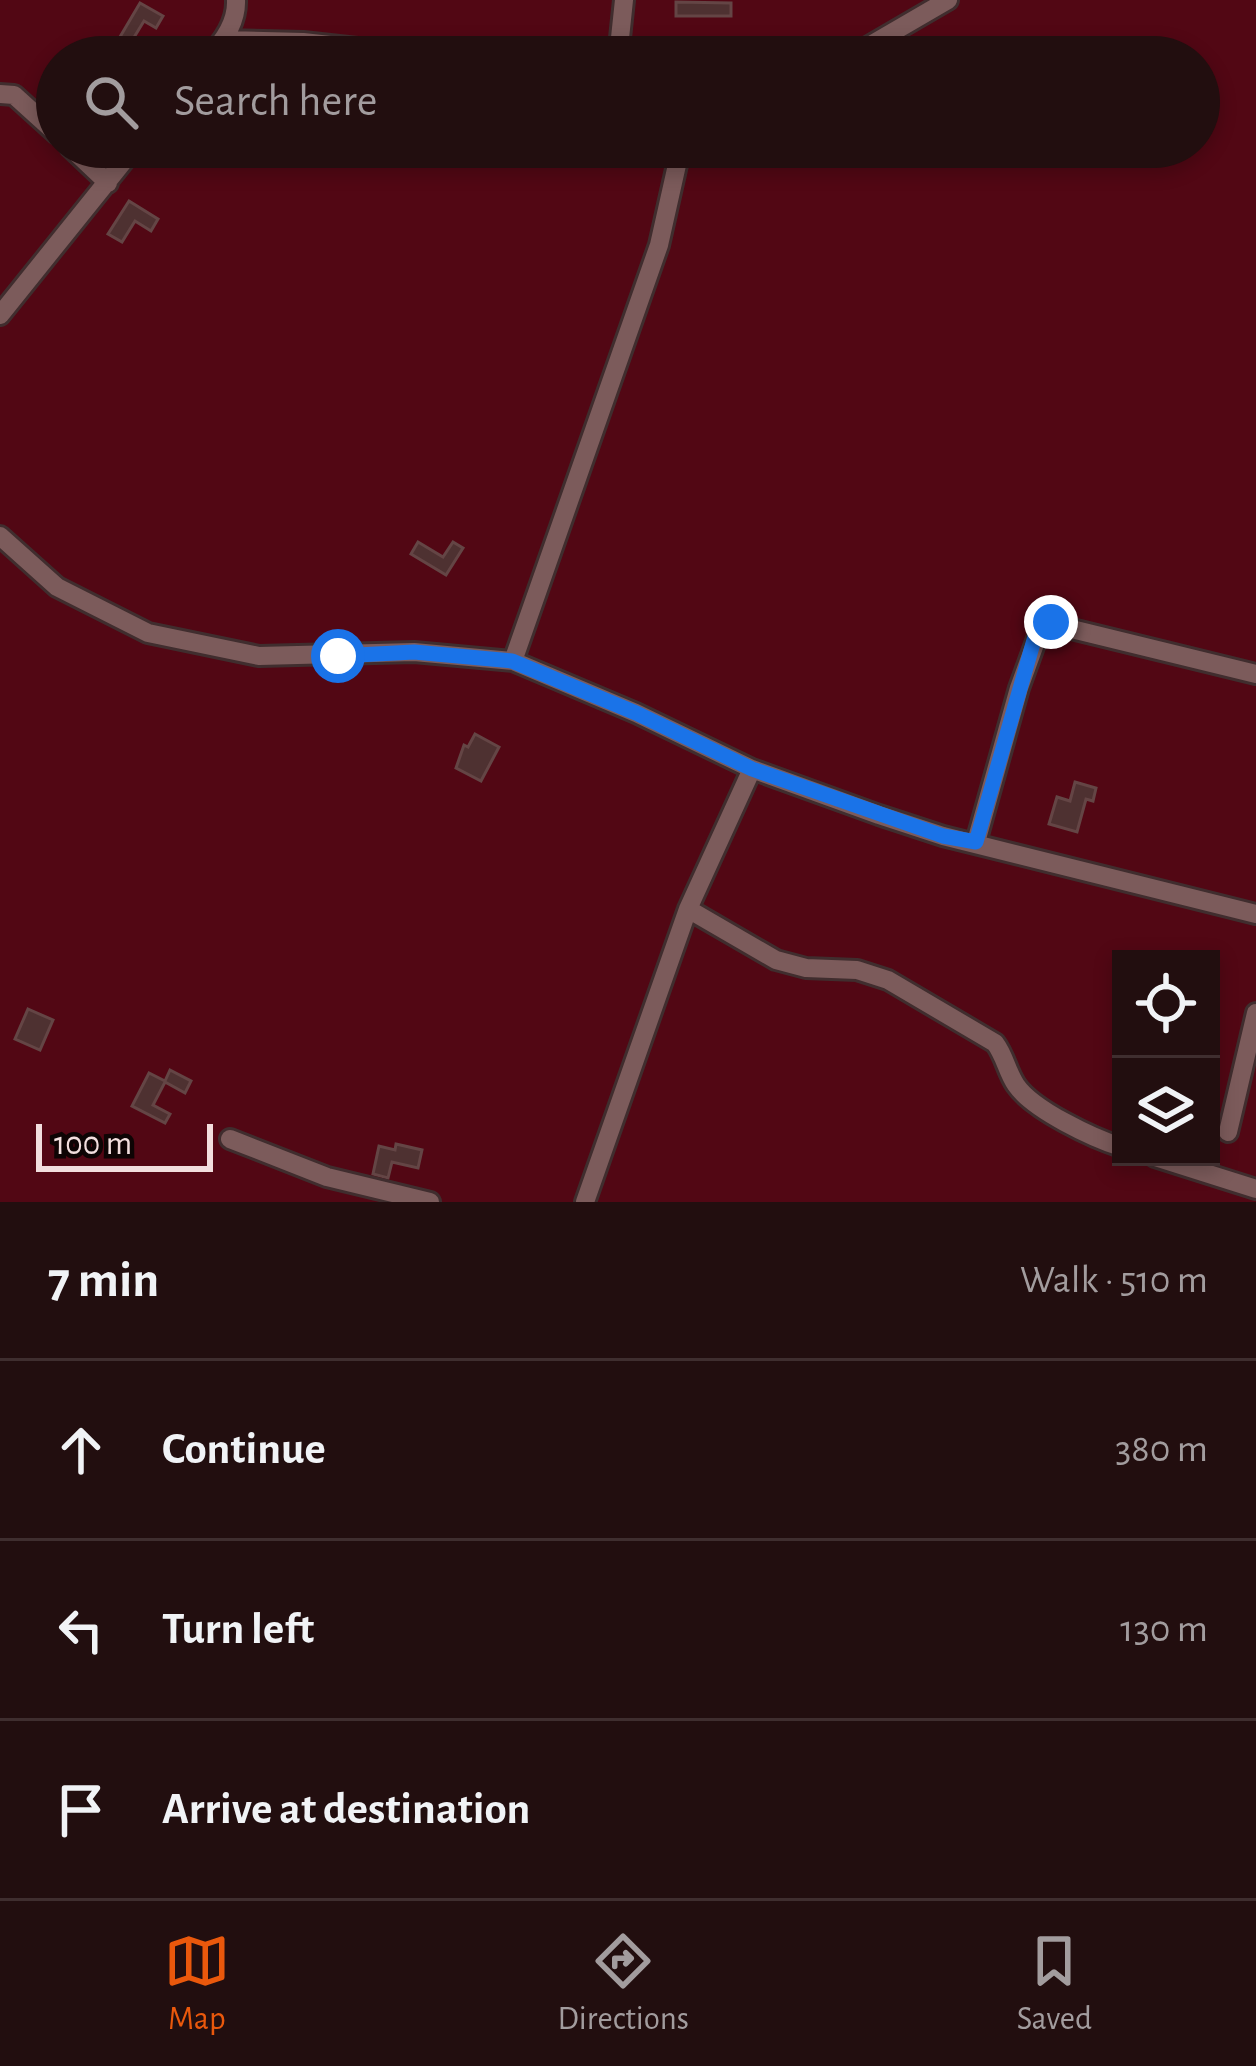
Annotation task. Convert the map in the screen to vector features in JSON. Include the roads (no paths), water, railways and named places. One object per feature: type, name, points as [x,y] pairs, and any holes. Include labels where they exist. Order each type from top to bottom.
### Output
[{"type":"street","points":[[226,36],[237,10],[236,0]]},
{"type":"street","points":[[620,36],[624,0]]},
{"type":"street","points":[[886,36],[948,0]]},
{"type":"street","points":[[0,94],[14,95],[36,115]]},
{"type":"street","points":[[92,168],[108,183]]},
{"type":"street","points":[[0,315],[120,168]]},
{"type":"street","points":[[512,661],[658,245],[676,168]]},
{"type":"street","points":[[0,536],[57,587],[148,633],[259,656],[414,652],[512,661],[752,769],[943,836],[1256,914]]},
{"type":"street","points":[[976,842],[1019,688],[1043,622],[1256,674]]},
{"type":"street","points":[[585,1202],[688,909],[752,769]]},
{"type":"street","points":[[688,909],[776,960],[806,968],[857,970],[888,980],[995,1043],[1016,1087],[1072,1128],[1112,1144]]},
{"type":"street","points":[[1228,1132],[1256,1013]]},
{"type":"street","points":[[230,1139],[326,1177],[430,1202]]},
{"type":"street","points":[[1183,1166],[1256,1189]]}]
